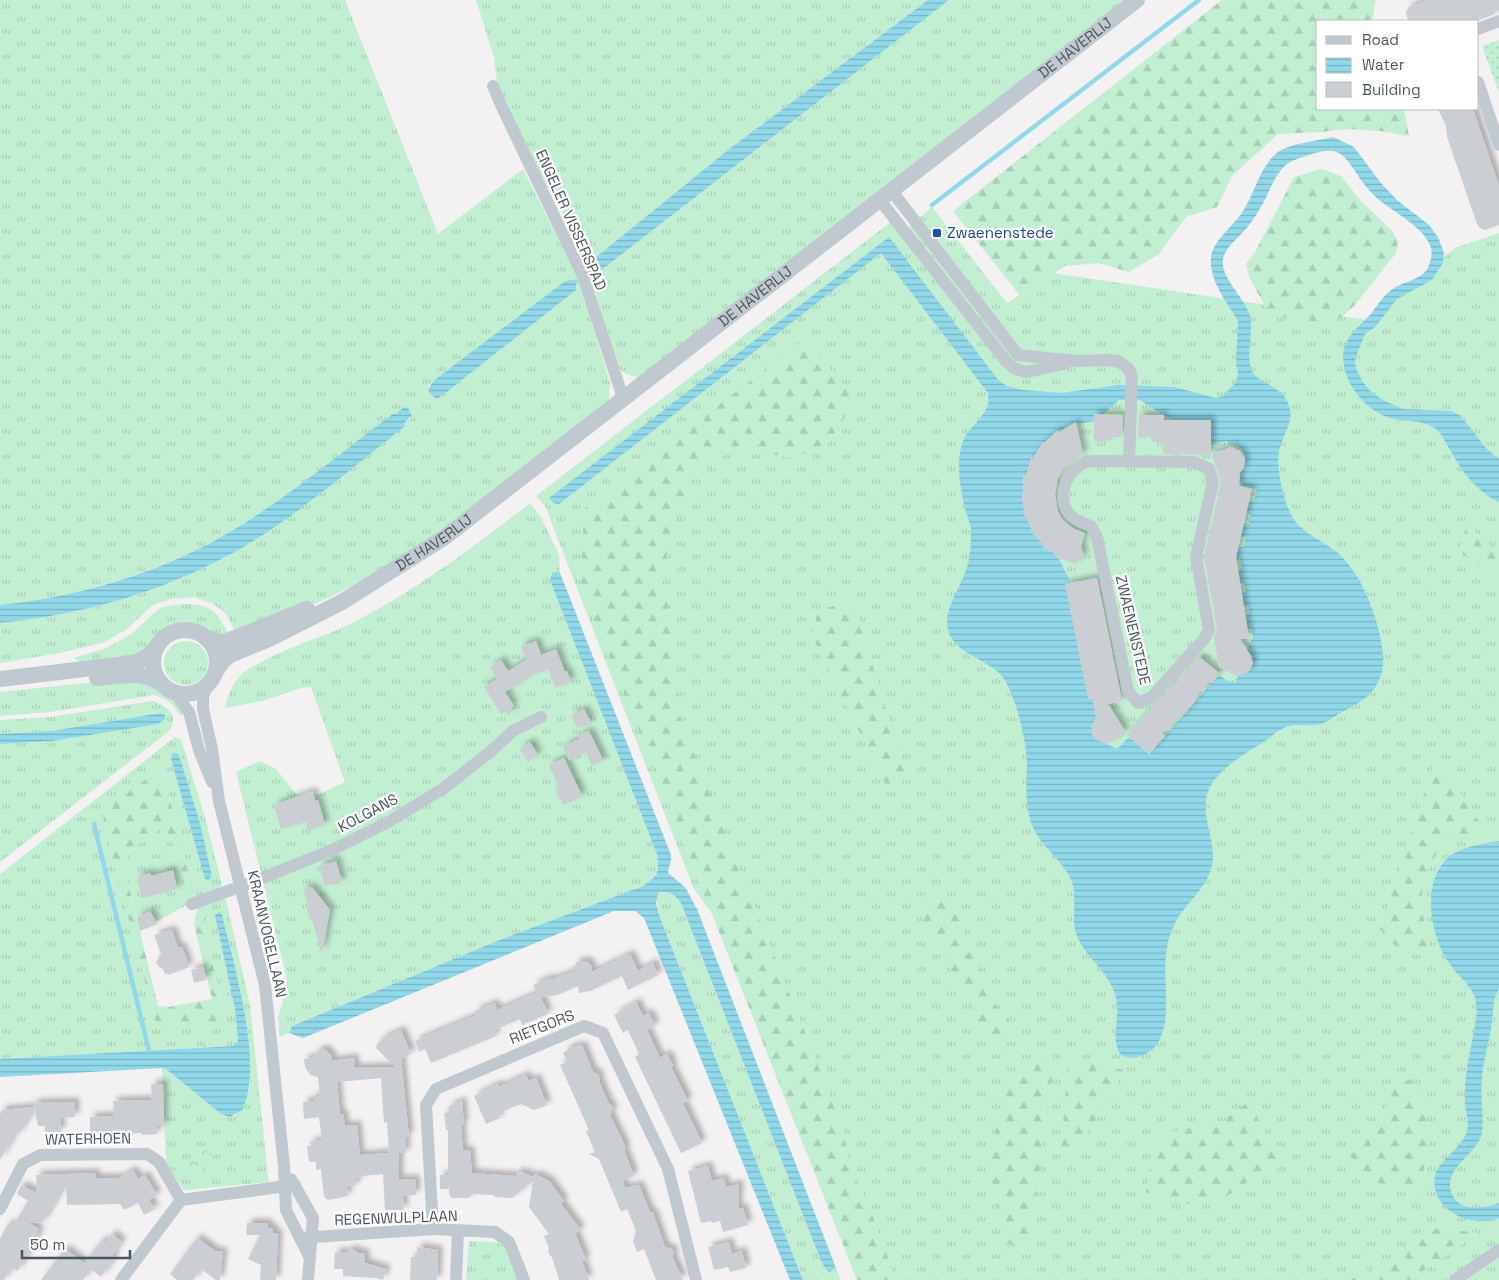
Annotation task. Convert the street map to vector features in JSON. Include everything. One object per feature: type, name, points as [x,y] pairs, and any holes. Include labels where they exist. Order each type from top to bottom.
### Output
[{"type":"street","name":"DE HAVERLIJ","points":[[216,671],[230,655],[269,639],[342,602],[445,537],[1137,0]]},
{"type":"street","points":[[1479,29],[1499,21]]},
{"type":"street","points":[[1479,85],[1499,145]]},
{"type":"street","name":"ENGELER VISSERSPAD","points":[[494,86],[501,106],[583,276],[623,398]]},
{"type":"street","points":[[885,194],[1006,361],[1015,369],[1027,372],[1076,362],[1118,362],[1128,368],[1132,377],[1129,461]]},
{"type":"street","name":"ZWAENENSTEDE","points":[[1090,461],[1129,461],[1194,462],[1209,469],[1213,482],[1196,557],[1209,630],[1204,639],[1152,697],[1138,703],[1128,690],[1097,537],[1092,526],[1070,515],[1064,504],[1063,490],[1069,476],[1079,466],[1090,461]]},
{"type":"street","name":"DE HAVERLIJ","points":[[206,638],[216,642],[225,642],[369,584]]},
{"type":"street","points":[[0,678],[135,663],[147,657],[171,634],[189,630],[197,632],[206,638],[213,646],[217,656],[216,671],[207,685],[201,690],[189,694],[167,687],[151,676],[137,674],[0,686]]},
{"type":"street","points":[[157,647],[154,655],[155,673],[167,687]]},
{"type":"street","name":"KRAANVOGELLAAN","points":[[207,685],[203,697],[203,709],[212,749],[220,801],[265,985],[284,1166],[290,1185],[313,1218],[306,1238]]},
{"type":"street","name":"KRAANVOGELLAAN","points":[[167,687],[190,712],[200,750],[220,801]]},
{"type":"street","name":"KOLGANS","points":[[192,904],[334,849],[390,821],[444,788],[513,732],[540,717]]},
{"type":"street","name":"RIETGORS","points":[[433,1229],[426,1105],[436,1089],[584,1026],[603,1033],[668,1168],[696,1280]]},
{"type":"street","name":"WATERHOEN","points":[[0,1209],[23,1164],[40,1155],[146,1154],[159,1162],[181,1200]]},
{"type":"street","points":[[121,1280],[181,1200],[290,1185]]},
{"type":"street","name":"KRAANVOGELLAAN","points":[[290,1185],[286,1210],[306,1238],[310,1258],[308,1280]]},
{"type":"street","name":"REGENWULPLAAN","points":[[306,1238],[433,1229],[495,1232],[509,1242],[524,1280]]},
{"type":"street","points":[[456,1280],[458,1231]]},
{"type":"street","points":[[1455,1280],[1499,1250]]},
{"type":"green space","points":[[0,0],[345,0],[438,234],[523,169],[580,282],[610,383],[609,400],[492,493],[400,558],[336,594],[269,621],[235,632],[226,614],[212,603],[194,597],[171,599],[153,605],[128,628],[105,642],[60,653],[0,663],[0,623],[60,614],[119,600],[177,581],[231,554],[322,490],[404,426],[411,418],[411,412],[408,408],[394,413],[309,478],[244,524],[196,550],[142,573],[114,582],[57,596],[0,605]],"holes":[[[564,282],[578,282],[576,290],[448,391],[436,399],[430,393],[428,386],[437,378]]]},
{"type":"green space","points":[[476,0],[928,0],[728,150],[590,262],[534,163],[497,82],[494,57]]},
{"type":"green space","points":[[949,0],[1128,0],[639,377],[623,372],[616,364],[590,273],[596,274],[599,272]]},
{"type":"green space","points":[[1222,0],[1376,0],[1372,20],[1316,20],[1316,110],[1404,110],[1409,136],[1380,131],[1346,129],[1278,134],[1232,176],[1217,207],[1186,217],[1159,254],[1129,272],[1099,263],[1064,266],[1022,298],[953,211]]},
{"type":"green space","points":[[1499,40],[1499,93],[1482,46]]},
{"type":"green space","points":[[1322,169],[1341,176],[1361,201],[1393,232],[1398,242],[1396,253],[1354,306],[1342,317],[1316,326],[1269,313],[1249,277],[1246,264],[1255,252],[1294,177]]},
{"type":"green space","points":[[932,207],[1007,303],[1053,273],[1368,320],[1455,248],[1499,233],[1499,1280],[861,1280],[759,978],[694,889],[545,506],[536,496],[892,221],[902,233]]},
{"type":"green space","points":[[806,338],[855,401],[827,445],[792,458],[747,449],[710,454],[697,460],[662,571],[675,644],[678,714],[843,1130],[852,1173],[867,1200],[896,1280],[857,1280],[581,584],[584,509]]},
{"type":"green space","points":[[530,503],[542,519],[559,555],[560,573],[556,572],[657,854],[657,873],[643,886],[507,937],[292,1026],[289,1033],[280,1037],[278,1017],[287,979],[236,772],[260,761],[276,769],[296,794],[313,797],[345,782],[311,687],[301,688],[266,700],[225,708],[230,692],[238,678],[247,670],[286,650],[354,622],[423,582]]},
{"type":"green space","points":[[1467,524],[1499,554],[1499,584],[1491,575],[1459,552]]},
{"type":"green space","points":[[853,601],[907,779],[886,785],[812,636],[818,610]]},
{"type":"green space","points":[[183,604],[200,605],[212,610],[221,620],[229,635],[216,634],[191,625],[177,625],[166,630],[150,646],[136,655],[87,663],[82,663],[73,658],[107,648],[133,633],[156,611],[163,607]]},
{"type":"green space","points":[[182,641],[190,641],[202,647],[208,663],[202,679],[190,685],[182,685],[170,679],[164,667],[164,659],[170,647]]},
{"type":"green space","points":[[137,678],[164,693],[185,714],[180,716],[170,702],[154,695],[50,712],[0,716],[0,692]]},
{"type":"green space","points":[[153,701],[168,709],[173,717],[172,726],[168,732],[0,862],[0,744],[52,741],[158,723],[165,719],[165,716],[161,713],[51,731],[0,734],[0,720],[50,717]]},
{"type":"green space","points":[[175,737],[181,740],[206,821],[222,884],[219,888],[140,930],[125,870],[130,850],[160,829],[172,837],[186,890],[166,784],[103,811],[156,1025],[222,1007],[200,906],[224,898],[226,900],[250,1005],[269,1185],[268,1182],[184,1190],[166,1164],[162,1068],[165,1068],[221,1114],[230,1117],[236,1115],[250,1089],[246,1021],[222,914],[238,1041],[233,1046],[0,1059],[0,874]],"holes":[[[176,753],[179,756],[200,823],[212,876],[205,878],[171,759],[172,754]]]},
{"type":"green space","points":[[1434,763],[1442,763],[1486,833],[1455,836],[1439,849],[1424,878],[1421,906],[1429,945],[1425,954],[1401,952],[1380,929]]},
{"type":"green space","points":[[149,777],[158,778],[166,784],[192,887],[186,891],[172,837],[160,829],[130,850],[125,870],[158,1006],[169,1007],[212,999],[194,925],[196,912],[200,906],[222,1007],[218,1022],[156,1025],[104,823],[103,811]]},
{"type":"green space","points":[[669,892],[676,895],[681,903],[821,1261],[826,1270],[833,1271],[836,1268],[841,1280],[803,1280],[660,918],[656,896],[658,893]]},
{"type":"green space","points":[[952,896],[995,1005],[1014,1025],[1007,1036],[989,1040],[920,911]]},
{"type":"green space","points":[[1045,1056],[1054,1064],[1029,1248],[1003,1242],[990,1156],[1007,1078]]},
{"type":"green space","points":[[1068,1059],[1124,1070],[1075,1156],[1061,1152]]},
{"type":"green space","points":[[1410,1079],[1422,1100],[1430,1134],[1419,1196],[1353,1175],[1350,1148],[1359,1135],[1380,1120],[1395,1086]]},
{"type":"green space","points":[[1249,1101],[1279,1160],[1220,1201],[1187,1204],[1145,1192],[1157,1135],[1223,1121]]},
{"type":"green space","points":[[200,1147],[213,1155],[198,1178],[186,1170]]},
{"type":"green space","points":[[1438,1228],[1479,1233],[1410,1280],[1349,1280],[1386,1261],[1419,1236]]},
{"type":"green space","points":[[469,1241],[500,1243],[504,1246],[508,1251],[519,1280],[466,1280]]},
{"type":"water","points":[[928,0],[949,0],[599,272],[594,274],[588,271],[590,262],[728,150]]},
{"type":"water","points":[[1333,137],[1354,147],[1380,182],[1397,200],[1429,225],[1438,237],[1444,253],[1443,263],[1432,280],[1397,299],[1375,327],[1365,334],[1355,359],[1356,368],[1362,381],[1371,392],[1385,401],[1403,409],[1451,411],[1461,416],[1486,448],[1499,459],[1499,502],[1483,492],[1470,480],[1437,430],[1427,424],[1390,418],[1375,411],[1355,391],[1346,375],[1343,358],[1346,343],[1390,291],[1419,277],[1426,271],[1432,254],[1428,241],[1416,227],[1375,196],[1347,160],[1339,153],[1323,151],[1292,161],[1281,170],[1263,204],[1226,251],[1223,266],[1228,280],[1242,300],[1251,320],[1250,367],[1257,377],[1277,389],[1289,405],[1289,423],[1278,459],[1287,506],[1299,526],[1343,558],[1359,581],[1366,594],[1380,634],[1383,659],[1382,669],[1376,687],[1362,700],[1321,724],[1294,725],[1283,728],[1234,761],[1214,780],[1207,796],[1206,805],[1213,850],[1212,868],[1204,884],[1176,921],[1169,938],[1165,968],[1166,1012],[1164,1026],[1160,1039],[1153,1049],[1141,1056],[1129,1058],[1122,1055],[1117,1049],[1117,1003],[1110,982],[1084,948],[1075,930],[1072,882],[1063,866],[1039,838],[1031,822],[1027,799],[1026,752],[1020,719],[1013,696],[1004,679],[997,672],[961,648],[953,641],[949,632],[948,613],[966,571],[971,547],[971,528],[960,482],[960,452],[964,438],[986,409],[988,393],[881,253],[559,504],[553,503],[549,498],[889,237],[999,381],[1007,386],[1023,390],[1062,393],[1118,385],[1174,387],[1216,398],[1223,396],[1237,381],[1238,321],[1216,283],[1211,267],[1212,252],[1219,240],[1243,211],[1262,172],[1278,152],[1290,146]],"holes":[[[1119,400],[1140,400],[1211,445],[1227,441],[1228,445],[1234,445],[1243,450],[1245,454],[1244,464],[1238,473],[1242,485],[1257,489],[1254,502],[1249,501],[1246,513],[1251,515],[1249,524],[1244,524],[1240,536],[1246,537],[1244,547],[1238,547],[1235,560],[1240,559],[1242,569],[1237,571],[1240,584],[1244,583],[1246,592],[1241,593],[1243,606],[1248,605],[1250,614],[1245,616],[1247,629],[1251,628],[1253,636],[1235,683],[1219,675],[1149,754],[1129,737],[1117,749],[1097,739],[1097,717],[1094,713],[1099,708],[1094,698],[1089,699],[1071,583],[1058,557],[1043,544],[1032,530],[1024,513],[1022,494],[1026,474],[1033,458],[1044,442],[1059,431],[1076,424],[1096,421]]]},
{"type":"water","points":[[569,280],[576,280],[578,282],[576,290],[437,399],[431,394],[429,387],[437,378]]},
{"type":"water","points":[[404,407],[408,408],[412,415],[404,424],[405,426],[299,510],[231,554],[176,580],[119,600],[60,614],[0,623],[0,605],[86,590],[142,573],[195,551],[266,509]]},
{"type":"water","points":[[552,573],[560,573],[671,855],[669,874],[685,887],[697,909],[836,1268],[830,1272],[826,1270],[821,1261],[681,903],[671,894],[665,892],[658,893],[656,903],[660,918],[803,1280],[790,1280],[644,918],[635,911],[614,911],[303,1038],[289,1033],[292,1026],[507,937],[643,886],[657,873],[657,854],[550,580]]},
{"type":"water","points":[[161,713],[165,715],[165,719],[158,724],[52,741],[0,744],[0,734],[51,731]]},
{"type":"water","points":[[176,753],[179,755],[200,823],[212,876],[208,880],[205,879],[171,759],[172,754]]},
{"type":"water","points":[[1499,841],[1499,989],[1494,1001],[1483,1071],[1481,1092],[1482,1132],[1475,1147],[1456,1169],[1450,1185],[1456,1200],[1466,1207],[1480,1207],[1499,1203],[1499,1218],[1482,1221],[1464,1218],[1448,1209],[1441,1203],[1434,1184],[1438,1168],[1456,1149],[1467,1130],[1465,1082],[1477,1007],[1473,992],[1447,960],[1441,949],[1436,936],[1431,907],[1434,879],[1440,867],[1449,857],[1466,848]]},
{"type":"water","points":[[219,912],[222,914],[239,986],[249,1042],[250,1068],[248,1091],[242,1110],[230,1117],[221,1114],[165,1068],[0,1077],[0,1059],[233,1046],[238,1041],[235,1009],[215,915]]},
{"type":"building","points":[[1429,0],[1499,0],[1499,10],[1494,12],[1495,14],[1479,20],[1408,20],[1406,12],[1409,7]]},
{"type":"building","points":[[1438,110],[1473,110],[1499,186],[1499,225],[1485,230],[1477,224],[1447,137],[1446,126]]},
{"type":"building","points":[[1094,414],[1123,415],[1122,437],[1107,437],[1107,442],[1094,441]]},
{"type":"building","points":[[1139,415],[1164,415],[1164,420],[1211,420],[1211,455],[1163,454],[1163,442],[1151,442],[1151,437],[1138,438]]},
{"type":"building","points":[[1076,422],[1083,454],[1075,458],[1063,469],[1058,478],[1055,494],[1058,512],[1063,520],[1074,529],[1085,533],[1081,546],[1084,558],[1078,558],[1076,564],[1057,558],[1059,556],[1042,547],[1044,545],[1030,531],[1033,530],[1023,513],[1025,512],[1021,494],[1023,494],[1023,475],[1026,476],[1031,457],[1033,458],[1043,442],[1058,430],[1059,432]]},
{"type":"building","points":[[1231,447],[1240,451],[1245,459],[1244,467],[1240,473],[1239,486],[1252,489],[1236,557],[1249,638],[1240,639],[1251,656],[1253,663],[1246,674],[1237,676],[1219,667],[1214,637],[1217,629],[1204,557],[1221,483],[1212,454]]},
{"type":"building","points":[[1097,578],[1122,701],[1108,704],[1125,731],[1114,741],[1107,743],[1096,740],[1092,735],[1091,727],[1096,717],[1092,698],[1088,699],[1065,584]]},
{"type":"building","points":[[536,641],[541,655],[556,649],[571,682],[555,688],[548,669],[530,676],[505,692],[514,706],[511,708],[510,715],[504,712],[501,714],[484,687],[497,679],[490,667],[501,660],[508,671],[526,660],[521,646]]},
{"type":"building","points":[[1199,657],[1219,673],[1210,683],[1208,682],[1203,692],[1201,690],[1193,704],[1180,718],[1170,725],[1173,726],[1162,733],[1165,736],[1149,754],[1127,735]]},
{"type":"building","points":[[584,709],[591,723],[577,728],[571,716]]},
{"type":"building","points":[[589,731],[603,760],[592,766],[586,752],[569,760],[563,747],[579,739],[578,736]]},
{"type":"building","points":[[530,742],[538,755],[528,762],[520,749]]},
{"type":"building","points":[[564,758],[582,796],[563,805],[555,788],[558,786],[549,765]]},
{"type":"building","points":[[313,791],[315,801],[318,800],[325,825],[308,830],[306,822],[281,829],[274,805]]},
{"type":"building","points":[[336,861],[342,882],[325,886],[319,866]]},
{"type":"building","points":[[173,870],[177,889],[142,898],[137,879],[139,878],[138,876],[151,873],[151,876]]},
{"type":"building","points":[[312,887],[330,910],[322,954],[312,920],[310,921],[307,909],[309,908],[303,889]]},
{"type":"building","points":[[150,911],[157,924],[140,931],[138,917]]},
{"type":"building","points":[[172,930],[178,948],[182,947],[189,967],[168,975],[167,973],[165,974],[156,962],[161,954],[154,935]]},
{"type":"building","points":[[630,954],[638,971],[653,963],[658,975],[628,990],[622,976],[590,991],[579,993],[578,986],[557,995],[541,997],[548,1014],[522,1025],[520,1019],[494,1030],[496,1036],[431,1063],[425,1049],[419,1052],[415,1041],[477,1015],[475,1011],[495,1003],[497,1010],[537,993],[533,985],[574,971],[577,962],[586,961],[591,965],[592,972]]},
{"type":"building","points":[[203,967],[206,980],[194,983],[191,970]]},
{"type":"building","points":[[636,1002],[643,1016],[649,1013],[655,1026],[647,1030],[660,1058],[667,1054],[673,1066],[671,1067],[688,1101],[683,1103],[702,1143],[681,1153],[635,1057],[639,1054],[628,1030],[623,1033],[614,1015]]},
{"type":"building","points":[[401,1030],[411,1054],[401,1058],[409,1137],[405,1137],[406,1153],[399,1153],[399,1180],[415,1179],[416,1195],[403,1196],[404,1210],[385,1210],[383,1174],[361,1176],[361,1179],[355,1179],[356,1186],[347,1187],[348,1196],[328,1200],[324,1197],[321,1169],[316,1170],[316,1162],[309,1162],[307,1146],[311,1146],[310,1142],[322,1140],[319,1117],[304,1119],[303,1102],[313,1101],[313,1096],[320,1096],[318,1077],[310,1075],[305,1067],[304,1059],[313,1058],[317,1051],[324,1049],[332,1056],[332,1061],[354,1058],[355,1068],[395,1067],[376,1048],[377,1044],[385,1037]],"holes":[[[381,1078],[384,1123],[387,1122],[389,1153],[360,1155],[357,1125],[345,1126],[343,1114],[340,1114],[337,1082]]]},
{"type":"building","points":[[582,1045],[593,1072],[598,1074],[599,1081],[613,1109],[610,1115],[626,1148],[624,1150],[634,1176],[623,1181],[625,1188],[639,1185],[650,1212],[653,1213],[665,1247],[672,1249],[674,1253],[672,1256],[683,1280],[656,1280],[644,1249],[637,1252],[633,1241],[636,1231],[627,1209],[621,1212],[599,1159],[589,1154],[595,1152],[586,1131],[589,1130],[560,1065],[567,1062],[563,1053],[569,1048]]},
{"type":"building","points":[[526,1075],[529,1081],[536,1078],[547,1105],[534,1110],[521,1104],[498,1113],[500,1118],[486,1124],[474,1096],[498,1084],[499,1087]]},
{"type":"building","points":[[151,1084],[163,1084],[164,1126],[157,1126],[157,1134],[90,1136],[90,1117],[114,1116],[113,1101],[152,1100]]},
{"type":"building","points":[[462,1101],[464,1125],[461,1125],[463,1151],[470,1150],[472,1173],[516,1176],[517,1172],[534,1177],[535,1174],[549,1181],[564,1201],[561,1204],[581,1230],[575,1233],[586,1260],[582,1261],[589,1280],[559,1280],[544,1236],[549,1234],[529,1207],[533,1181],[512,1198],[473,1194],[469,1198],[452,1198],[449,1194],[449,1189],[440,1189],[440,1175],[448,1175],[448,1130],[446,1130],[444,1113],[449,1112],[449,1106]]},
{"type":"building","points":[[75,1102],[75,1117],[60,1118],[61,1132],[45,1132],[45,1126],[38,1126],[34,1108],[19,1134],[16,1132],[0,1160],[0,1114],[2,1110],[34,1107],[33,1103]]},
{"type":"building","points":[[708,1166],[712,1181],[724,1178],[726,1187],[739,1184],[738,1208],[743,1208],[748,1225],[723,1232],[720,1221],[701,1223],[688,1171]]},
{"type":"building","points":[[133,1170],[138,1179],[145,1175],[157,1195],[149,1200],[155,1209],[144,1215],[138,1203],[124,1210],[120,1204],[67,1205],[66,1182],[43,1222],[29,1223],[39,1229],[37,1233],[39,1234],[18,1271],[11,1268],[4,1280],[0,1280],[0,1239],[8,1224],[13,1226],[28,1201],[17,1194],[21,1185],[37,1193],[36,1175],[95,1173],[96,1178],[119,1178]]},
{"type":"building","points":[[247,1223],[268,1223],[268,1228],[273,1228],[273,1233],[278,1233],[276,1280],[260,1280],[261,1265],[248,1259],[260,1235],[246,1235]]},
{"type":"building","points":[[112,1234],[122,1242],[112,1256],[115,1258],[101,1277],[91,1269],[83,1280],[41,1280],[65,1249],[84,1263],[102,1240],[105,1243]]},
{"type":"building","points":[[197,1238],[215,1251],[223,1252],[220,1280],[216,1280],[201,1269],[193,1280],[177,1280],[170,1274]]},
{"type":"building","points":[[729,1242],[732,1254],[742,1251],[746,1268],[730,1272],[728,1267],[714,1270],[708,1247]]},
{"type":"building","points":[[417,1247],[438,1250],[437,1280],[410,1280],[411,1257],[417,1257]]},
{"type":"building","points":[[352,1249],[359,1253],[365,1253],[365,1263],[386,1269],[383,1280],[343,1276],[343,1269],[334,1269],[335,1252],[345,1253]]},
{"type":"waterway","points":[[932,205],[1199,0]]},
{"type":"waterway","points":[[94,824],[149,1051]]},
{"type":"place","name":"Zwaenenstede","points":[[937,233]]}]
